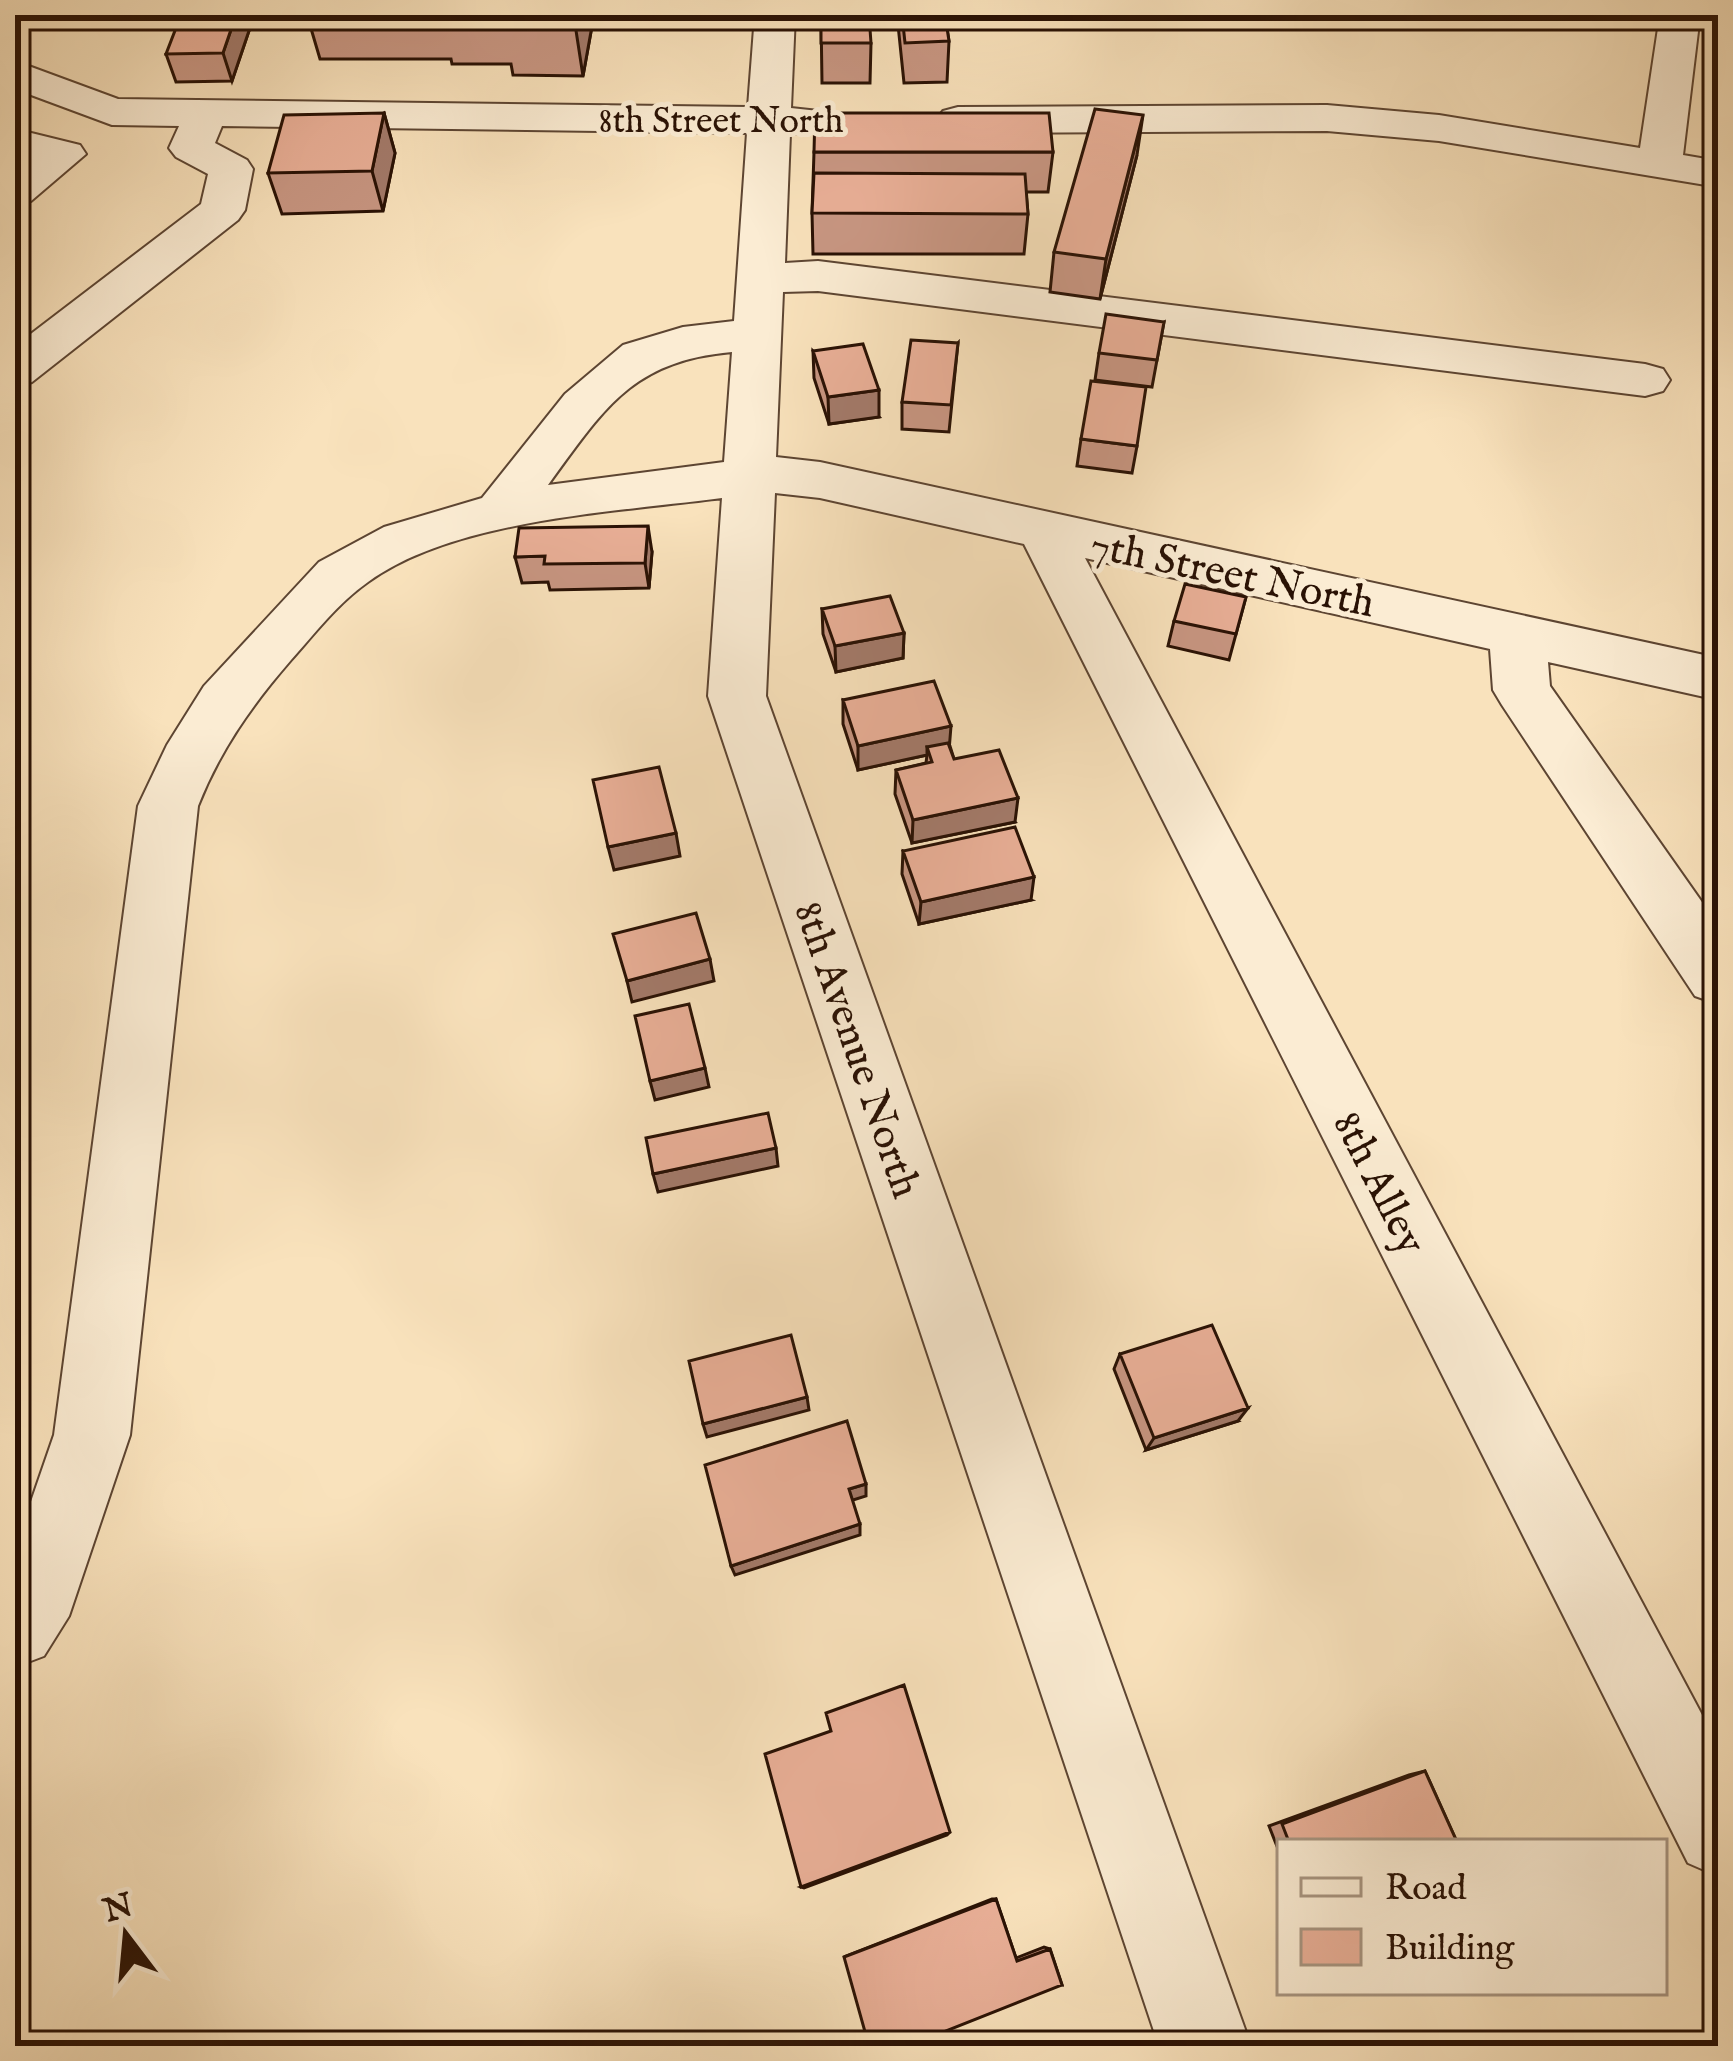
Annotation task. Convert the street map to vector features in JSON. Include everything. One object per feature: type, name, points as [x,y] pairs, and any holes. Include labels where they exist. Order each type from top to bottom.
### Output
[{"type":"street","name":"8th Avenue North","points":[[776,15],[766,121],[760,306],[736,696],[1205,2046]]},
{"type":"street","points":[[1660,164],[1681,15]]},
{"type":"street","name":"8th Street North","points":[[15,74],[112,112],[860,120]]},
{"type":"street","points":[[15,191],[112,112]]},
{"type":"street","points":[[15,371],[222,210],[231,169],[191,148],[206,113]]},
{"type":"street","points":[[907,120],[1327,118],[1439,128],[1718,174]]},
{"type":"street","points":[[15,142],[64,154]]},
{"type":"street","points":[[500,514],[582,407],[640,356],[699,340],[818,276],[1645,380]]},
{"type":"street","name":"7th Street North","points":[[15,1627],[41,1588],[92,1436],[168,806],[185,758],[238,682],[314,599],[361,560],[413,536],[500,514],[747,475],[820,480],[1718,679]]},
{"type":"street","name":"8th Alley","points":[[1044,530],[1718,1833]]},
{"type":"street","points":[[1517,634],[1522,690],[1718,977]]},
{"type":"building","points":[[181,15],[236,15],[223,53],[166,54]]},
{"type":"building","points":[[505,15],[577,15],[575,24],[503,24]]},
{"type":"building","points":[[821,15],[869,15],[871,43],[821,43]]},
{"type":"building","points":[[902,15],[945,15],[949,41],[905,43]]},
{"type":"building","points":[[1095,109],[1143,115],[1106,259],[1054,252]]},
{"type":"building","points":[[384,113],[372,171],[268,173],[284,115]]},
{"type":"building","points":[[815,113],[1049,113],[1053,152],[814,152]]},
{"type":"building","points":[[814,173],[1025,174],[1028,214],[812,213]]},
{"type":"building","points":[[1106,314],[1164,322],[1157,360],[1099,353]]},
{"type":"building","points":[[911,340],[958,343],[951,405],[902,402]]},
{"type":"building","points":[[863,344],[879,390],[828,397],[813,351]]},
{"type":"building","points":[[1091,381],[1146,387],[1137,446],[1081,439]]},
{"type":"building","points":[[648,526],[645,563],[544,564],[545,556],[515,557],[519,528]]},
{"type":"building","points":[[1185,584],[1246,597],[1236,634],[1174,621]]},
{"type":"building","points":[[890,596],[904,633],[835,646],[822,609]]},
{"type":"building","points":[[934,681],[951,726],[858,746],[843,700]]},
{"type":"building","points":[[948,743],[954,759],[999,750],[1018,798],[913,820],[896,770],[932,762],[927,747]]},
{"type":"building","points":[[659,767],[676,833],[608,847],[593,780]]},
{"type":"building","points":[[1015,827],[1034,877],[921,902],[903,851]]},
{"type":"building","points":[[696,913],[710,959],[627,981],[613,934]]},
{"type":"building","points":[[689,1004],[705,1068],[650,1081],[635,1016]]},
{"type":"building","points":[[768,1113],[776,1148],[653,1174],[646,1138]]},
{"type":"building","points":[[1212,1325],[1248,1408],[1154,1438],[1120,1354]]},
{"type":"building","points":[[791,1335],[807,1397],[703,1424],[689,1361]]},
{"type":"building","points":[[847,1421],[866,1484],[849,1489],[860,1524],[731,1566],[705,1465]]},
{"type":"building","points":[[904,1685],[950,1832],[801,1887],[765,1754],[831,1731],[826,1713]]},
{"type":"building","points":[[1425,1771],[1456,1839],[1288,1839],[1282,1824]]},
{"type":"building","points":[[996,1899],[1017,1961],[1050,1949],[1062,1985],[908,2046],[869,2046],[844,1957]]}]
